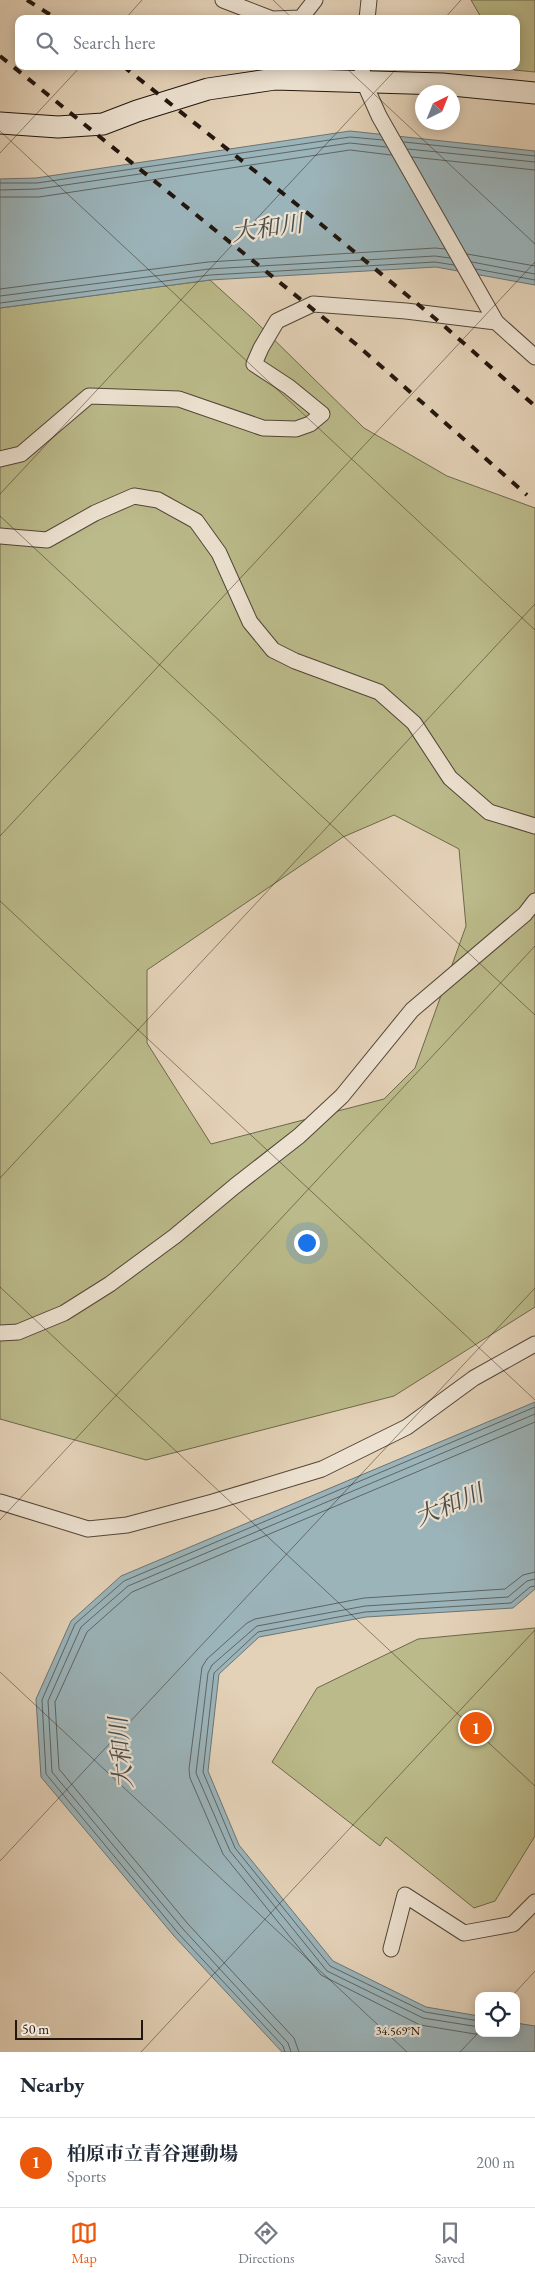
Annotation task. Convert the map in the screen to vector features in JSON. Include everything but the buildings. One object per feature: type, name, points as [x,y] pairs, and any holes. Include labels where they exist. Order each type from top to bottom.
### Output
[{"type":"main road","points":[[0,123],[58,127],[103,124],[137,111],[208,89],[275,80],[363,73],[442,84],[535,93]]},
{"type":"street","points":[[223,0],[262,15]]},
{"type":"street","points":[[303,15],[315,0]]},
{"type":"street","points":[[368,15],[370,0]]},
{"type":"street","points":[[363,73],[379,116],[492,315],[535,357]]},
{"type":"street","points":[[0,459],[21,454],[89,396],[179,399],[263,428],[296,429],[310,424],[322,414],[290,387],[254,364],[260,348],[276,321],[313,304],[492,315]]},
{"type":"street","points":[[0,536],[47,540],[95,513],[134,496],[158,500],[196,521],[219,553],[250,622],[273,650],[295,661],[379,692],[414,723],[450,778],[489,812],[535,826]]},
{"type":"street","points":[[0,1333],[18,1332],[64,1314],[110,1284],[175,1236],[235,1186],[300,1136],[342,1096],[412,1010],[525,914],[535,902]]},
{"type":"street","points":[[0,1502],[88,1529],[127,1525],[214,1502],[322,1469],[407,1427],[474,1378],[535,1344]]},
{"type":"street","points":[[391,1949],[405,1895],[464,1933],[513,1924],[535,1902]]},
{"type":"shaded area","points":[[471,0],[535,0],[535,72],[514,70],[520,70],[520,15],[480,15]]},
{"type":"shaded area","points":[[210,280],[253,319],[364,428],[447,476],[535,508],[535,1307],[394,1396],[146,1460],[0,1419],[0,308]],"holes":[[[394,815],[459,849],[466,926],[415,1068],[384,1099],[211,1144],[147,1043],[147,970],[343,837]]]},
{"type":"shaded area","points":[[535,1628],[535,1836],[495,1901],[474,1908],[386,1837],[380,1846],[272,1762],[317,1688],[418,1639]]},
{"type":"water","name":"大和川","points":[[350,131],[535,151],[535,285],[436,267],[210,280],[0,308],[0,179],[36,178]]},
{"type":"water","name":"大和川","points":[[535,1402],[535,1589],[513,1608],[366,1617],[259,1637],[219,1674],[208,1771],[239,1845],[333,1961],[426,2007],[475,2015],[475,2037],[520,2037],[520,2024],[535,2026],[535,2052],[282,2052],[174,1936],[41,1777],[36,1699],[71,1621],[121,1576]]},
{"type":"railway","points":[[27,0],[51,15]]},
{"type":"railway","points":[[0,56],[15,68]]},
{"type":"railway","points":[[17,70],[357,345],[527,495]]},
{"type":"railway","points":[[128,70],[305,211],[443,325],[535,406]]},
{"type":"place","name":"柏原市立青谷運動場","points":[[476,1728]]}]
